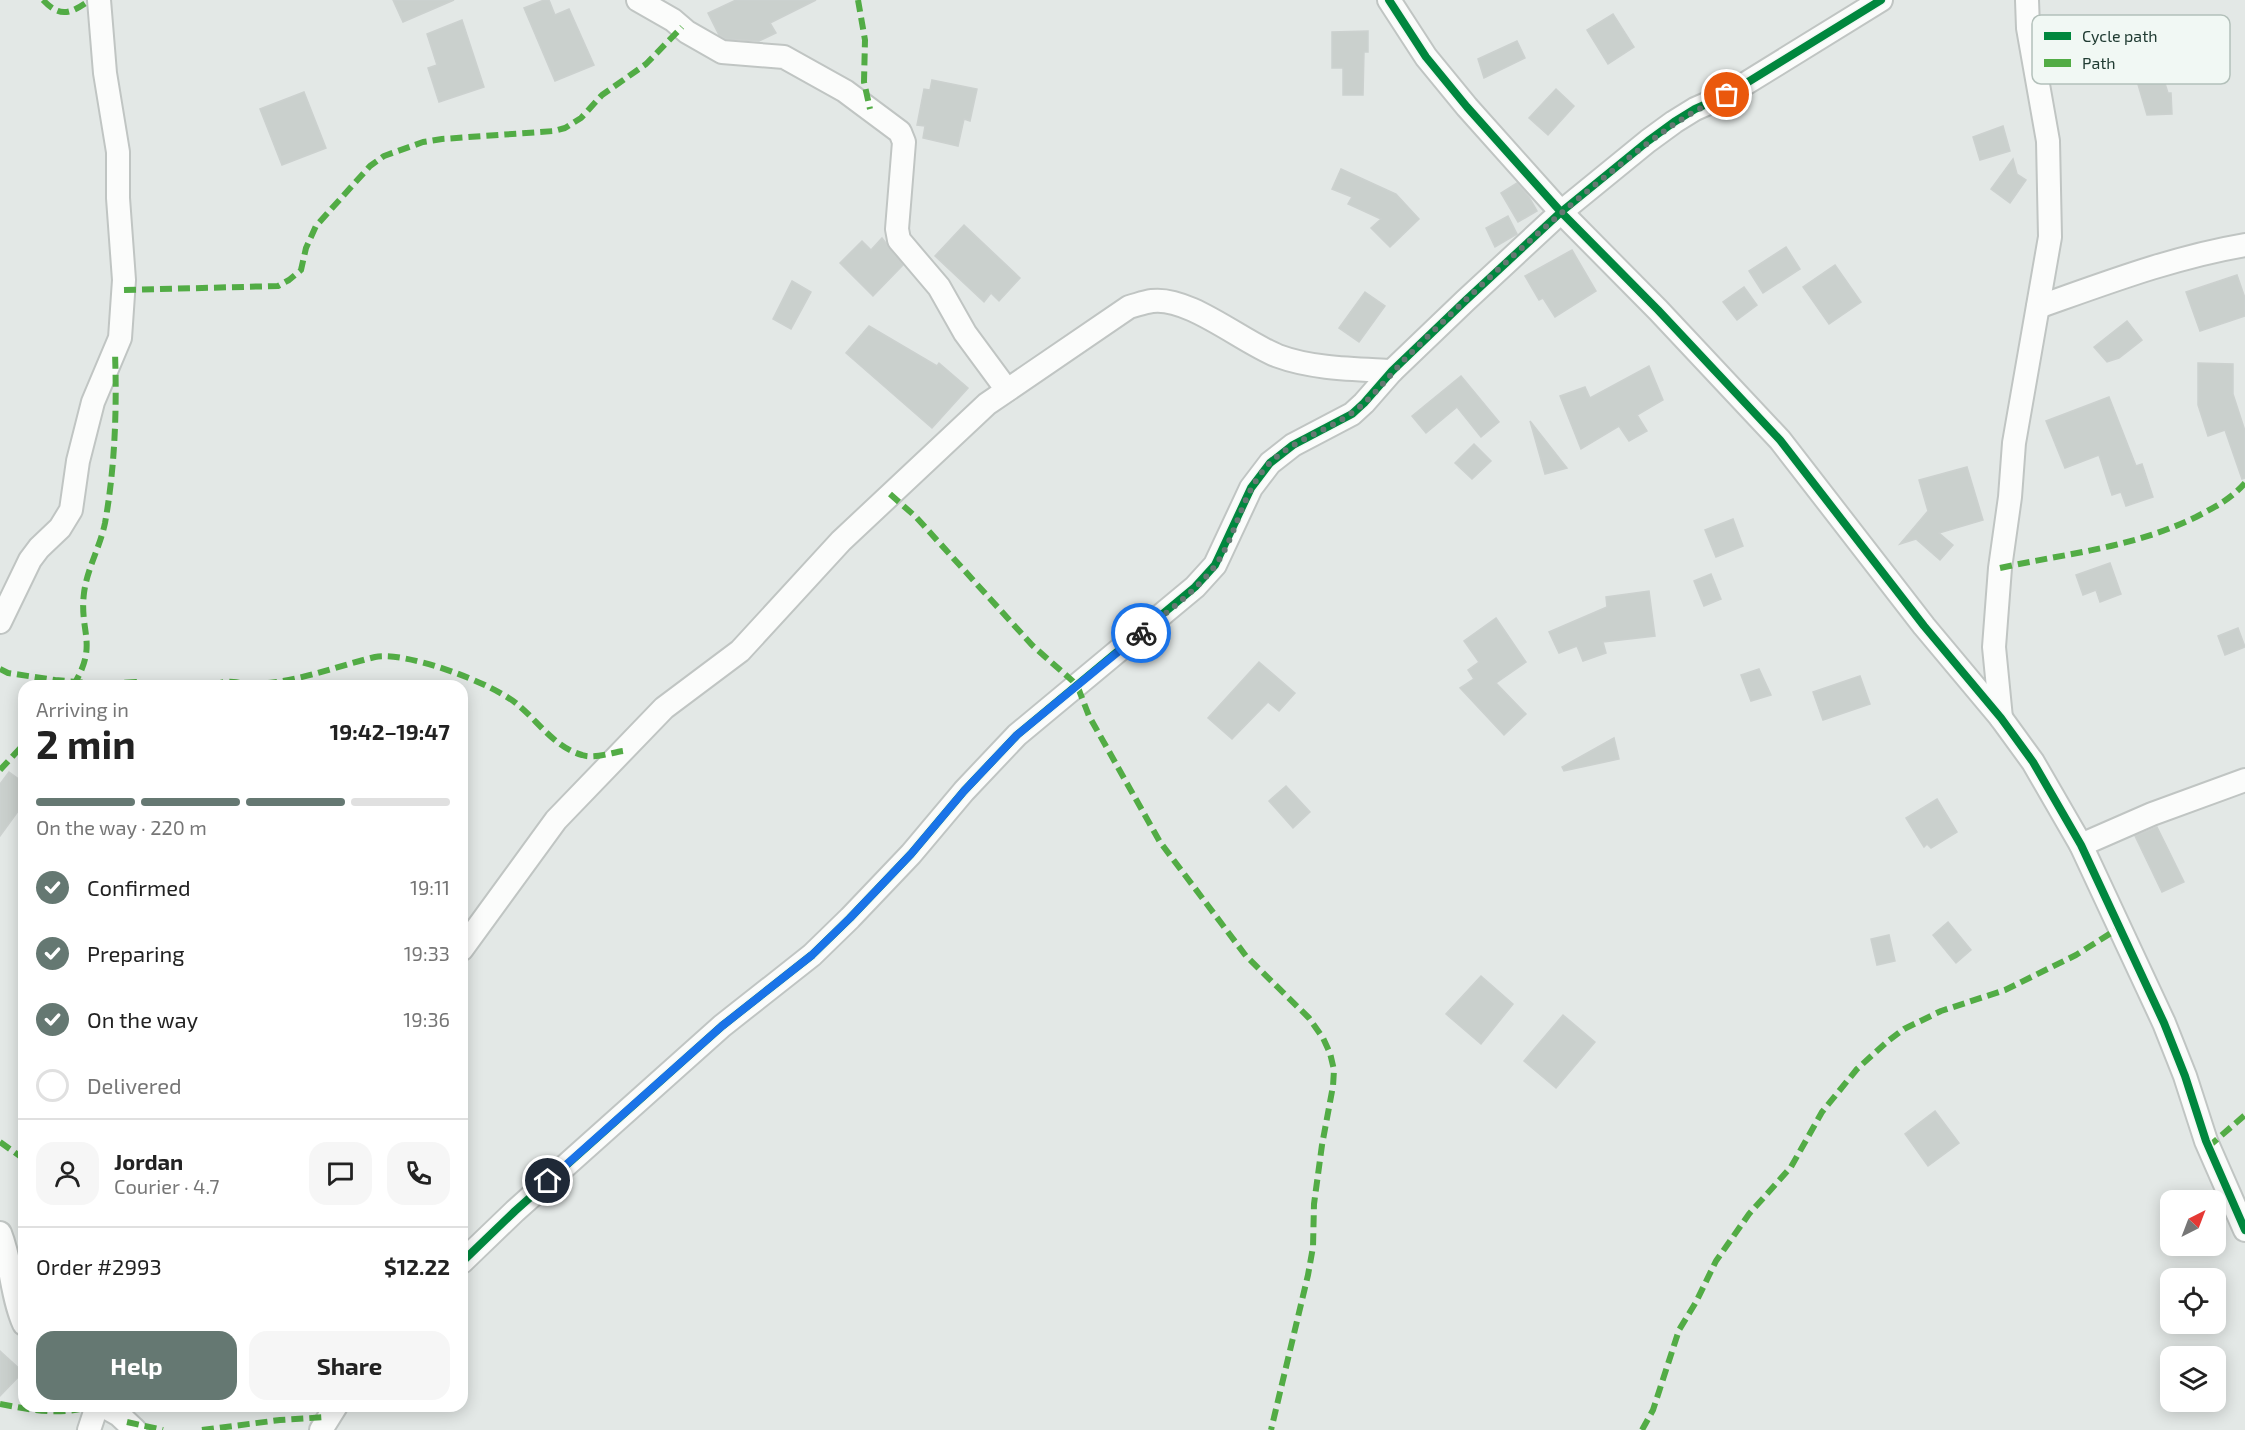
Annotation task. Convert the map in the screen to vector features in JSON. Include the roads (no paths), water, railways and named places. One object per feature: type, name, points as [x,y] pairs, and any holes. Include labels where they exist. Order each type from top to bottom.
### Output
[{"type":"street","points":[[0,622],[30,561],[68,518],[78,461],[93,402],[120,338],[124,280],[118,198],[118,152],[105,72],[99,0]]},
{"type":"street","points":[[638,0],[722,52],[784,57],[846,91],[900,132],[904,142],[897,229],[899,240],[939,287],[965,333],[1007,390]]},
{"type":"street","points":[[1389,0],[1426,57],[1561,212],[1658,310],[1780,440],[1924,626],[2001,718],[2033,762],[2082,845],[2164,1023],[2206,1141],[2245,1230]]},
{"type":"street","points":[[468,1256],[663,1077],[722,1026],[812,955],[843,926],[1017,735],[1195,587],[1215,565],[1251,488],[1270,463],[1293,445],[1352,414],[1392,371],[1561,212],[1648,141],[1695,109],[1727,95],[1881,0]]},
{"type":"street","points":[[2027,0],[2032,51]]},
{"type":"street","points":[[2001,718],[1994,647],[2000,568],[2010,497],[2014,443],[2050,237],[2048,141],[2038,84]]},
{"type":"street","points":[[2038,307],[2185,258],[2245,246]]},
{"type":"street","points":[[468,940],[556,820],[664,708],[740,651],[841,541],[987,404],[1130,307],[1153,301],[1167,302],[1194,311],[1260,347],[1287,358],[1329,366],[1392,371]]},
{"type":"street","points":[[2082,845],[2152,814],[2245,780]]},
{"type":"street","points":[[0,1233],[6,1248],[18,1308]]},
{"type":"street","points":[[89,1430],[95,1412]]},
{"type":"street","points":[[114,1412],[135,1430]]},
{"type":"street","points":[[321,1430],[332,1412]]}]
